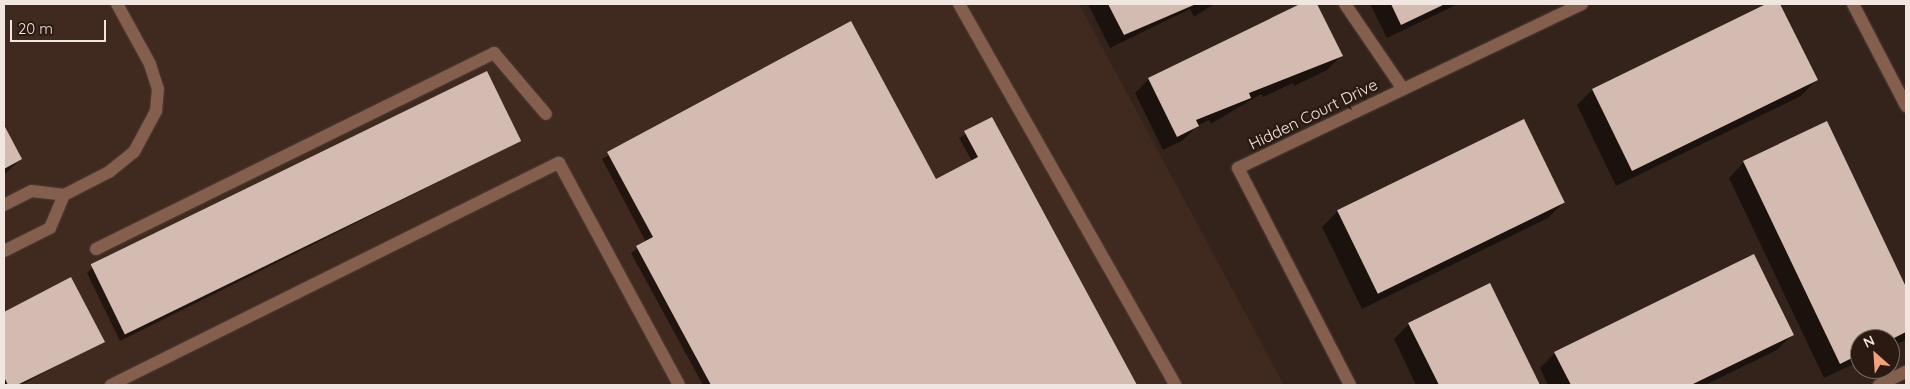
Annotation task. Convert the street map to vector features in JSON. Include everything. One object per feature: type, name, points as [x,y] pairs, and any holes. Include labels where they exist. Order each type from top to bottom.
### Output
[{"type":"street","points":[[4,204],[32,191],[64,195],[109,172],[134,152],[156,111],[158,89],[150,64],[117,4]]},
{"type":"street","points":[[959,4],[1174,385]]},
{"type":"street","name":"Hidden Court Drive","points":[[1345,4],[1403,89]]},
{"type":"street","name":"Hidden Court Drive","points":[[1350,385],[1238,168],[1582,4]]},
{"type":"street","points":[[1853,4],[1906,106]]},
{"type":"street","points":[[96,249],[494,53],[546,114]]},
{"type":"street","points":[[112,385],[559,163],[679,385]]},
{"type":"street","points":[[4,251],[50,228],[64,195]]},
{"type":"street","points":[[1879,385],[1906,372]]},
{"type":"shaded area","points":[[4,4],[1079,4],[1284,385],[4,385]]},
{"type":"building","points":[[1108,4],[1196,4],[1124,35]]},
{"type":"building","points":[[1300,4],[1317,4],[1343,56],[1249,93],[1251,98],[1196,120],[1199,126],[1177,137],[1148,78]]},
{"type":"building","points":[[1391,4],[1445,4],[1401,25]]},
{"type":"building","points":[[1766,4],[1780,4],[1818,80],[1632,171],[1592,89]]},
{"type":"building","points":[[851,21],[936,179],[978,157],[964,131],[992,117],[1137,385],[711,385],[636,246],[653,237],[607,152]]},
{"type":"building","points":[[487,71],[521,141],[125,334],[91,264]]},
{"type":"building","points":[[1524,119],[1565,203],[1378,294],[1337,210]]},
{"type":"building","points":[[1827,121],[1906,287],[1906,332],[1900,335],[1900,329],[1850,329],[1850,359],[1840,364],[1743,161]]},
{"type":"building","points":[[4,125],[22,159],[4,169]]},
{"type":"building","points":[[1754,254],[1794,335],[1691,385],[1571,385],[1554,352]]},
{"type":"building","points":[[71,277],[105,342],[17,385],[8,385],[4,377],[4,312]]},
{"type":"building","points":[[1490,283],[1540,385],[1439,385],[1408,323]]}]
